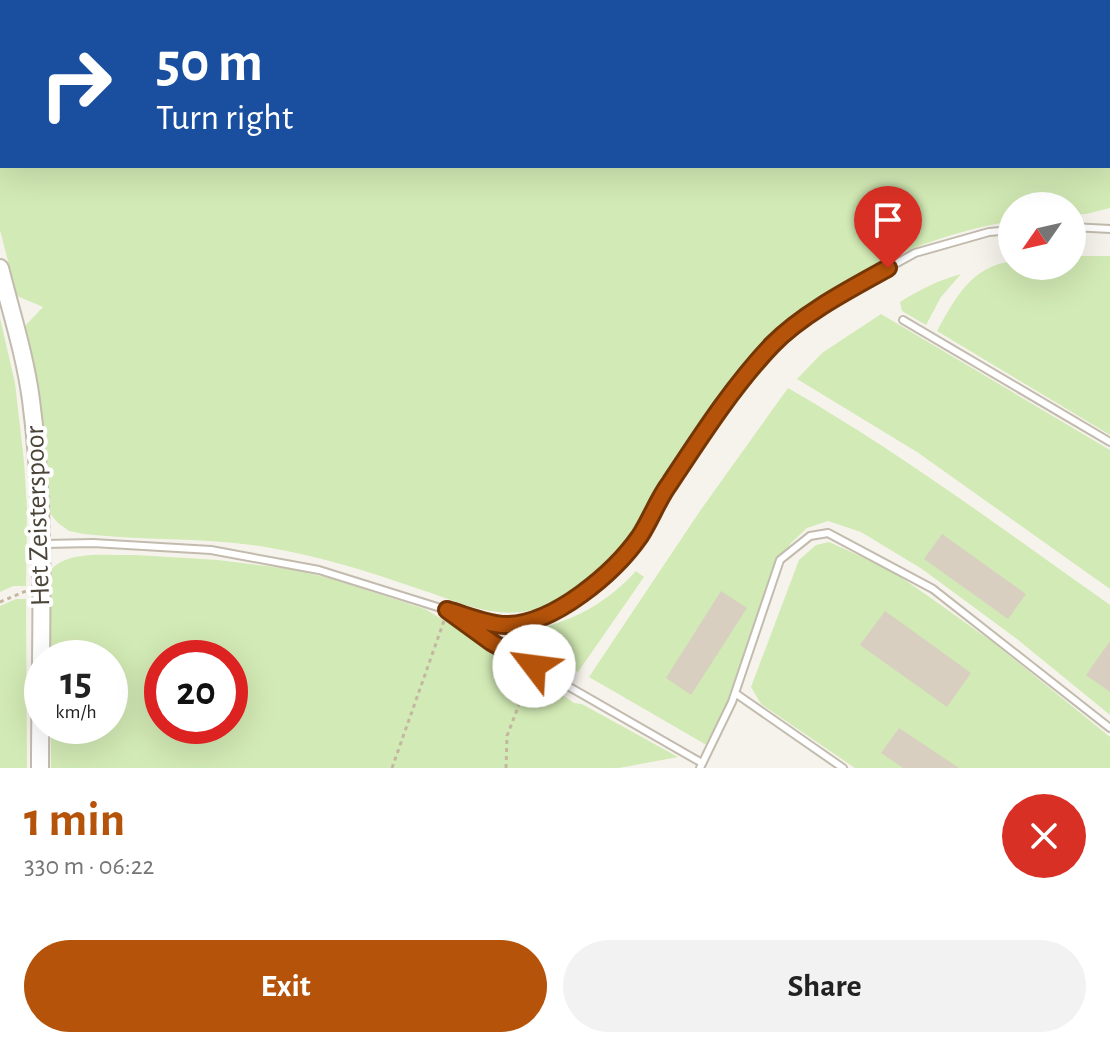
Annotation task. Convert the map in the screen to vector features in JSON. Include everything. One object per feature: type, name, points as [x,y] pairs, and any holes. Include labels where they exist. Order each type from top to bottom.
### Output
[{"type":"street","name":"Het Zeisterspoor","points":[[0,268],[30,396],[37,459],[40,768]]},
{"type":"lane","points":[[1086,228],[1110,229]]},
{"type":"lane","points":[[39,545],[93,543],[211,550],[319,570],[506,625],[526,622],[551,612],[599,581],[624,558],[642,533],[667,486],[726,402],[773,344],[835,297],[915,253],[998,231]]},
{"type":"lane","points":[[903,320],[1110,442]]},
{"type":"lane","points":[[447,610],[491,642],[701,766],[735,693],[780,560],[810,536],[828,533],[933,589],[1110,728]]},
{"type":"lane","points":[[735,693],[843,768]]},
{"type":"path","points":[[0,602],[21,592],[40,590]]},
{"type":"path","points":[[392,768],[447,610]]},
{"type":"path","points":[[506,768],[507,736],[534,666]]},
{"type":"green space","points":[[0,168],[1110,168],[1110,208],[1086,214],[1086,192],[998,192],[998,224],[929,242],[875,265],[803,312],[761,358],[614,566],[575,595],[552,605],[514,613],[474,607],[348,566],[271,548],[69,531],[48,511],[44,429],[25,326],[43,307],[17,296],[0,230]]},
{"type":"green space","points":[[1086,256],[1110,256],[1110,435],[937,331],[958,295],[986,270],[998,264],[998,280],[1086,280]]},
{"type":"green space","points":[[961,274],[941,297],[926,325],[902,311],[900,302],[929,286]]},
{"type":"green space","points":[[881,314],[1110,450],[1110,589],[917,452],[797,379],[822,353]]},
{"type":"green space","points":[[0,318],[15,383],[27,509],[26,586],[13,586],[0,592]]},
{"type":"green space","points":[[788,388],[912,465],[1110,605],[1110,715],[1017,639],[922,569],[861,532],[828,521],[807,528],[791,543],[776,572],[710,747],[589,677],[700,511]]},
{"type":"green space","points":[[829,542],[889,569],[994,643],[1110,737],[1110,768],[855,768],[761,704],[751,687],[799,560],[816,545]]},
{"type":"green space","points":[[102,555],[218,560],[291,569],[425,609],[530,672],[574,703],[582,704],[678,757],[619,768],[51,768],[51,744],[128,744],[128,640],[51,640],[50,571],[67,559]]},
{"type":"green space","points":[[636,571],[644,577],[578,672],[513,632],[548,626],[580,614],[610,595]]},
{"type":"green space","points":[[16,599],[26,599],[24,744],[27,744],[27,768],[0,768],[0,606]]},
{"type":"building","points":[[942,534],[1026,594],[1008,619],[924,559]]},
{"type":"building","points":[[721,591],[747,608],[691,695],[666,678]]},
{"type":"building","points":[[885,611],[971,673],[947,707],[860,645]]},
{"type":"building","points":[[1110,641],[1110,692],[1086,675]]},
{"type":"building","points":[[899,728],[959,768],[903,768],[881,753]]},
{"type":"route","points":[[534,666],[491,642],[447,610],[506,625],[526,622],[551,612],[599,581],[624,558],[642,533],[667,486],[726,402],[773,344],[835,297],[888,268]]}]
